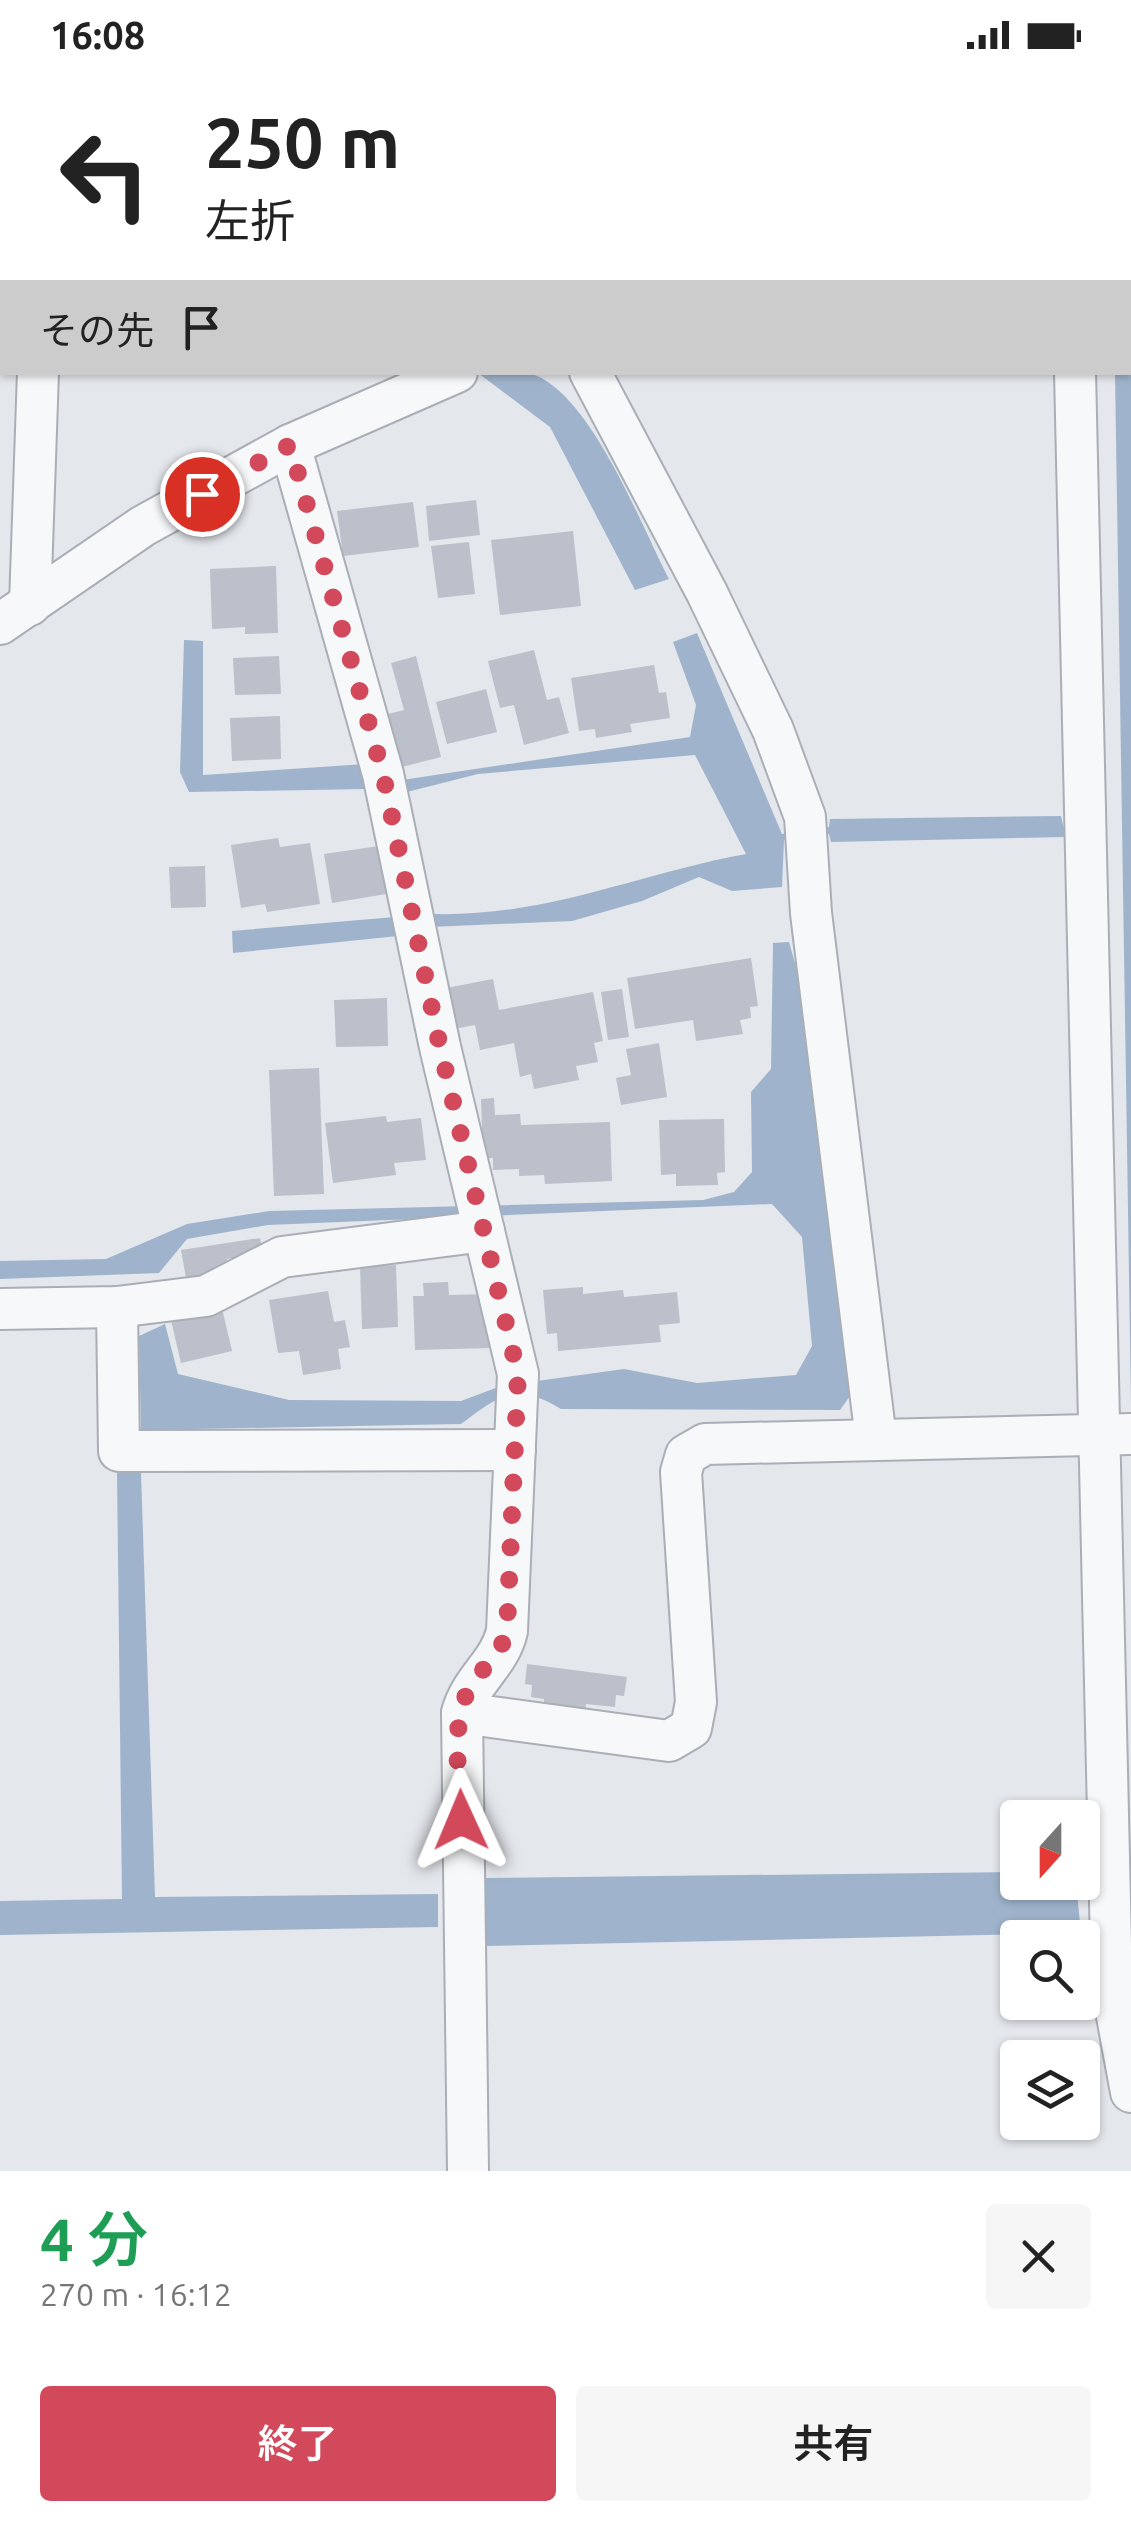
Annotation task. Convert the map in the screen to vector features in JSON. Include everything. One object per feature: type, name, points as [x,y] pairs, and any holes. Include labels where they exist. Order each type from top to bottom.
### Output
[{"type":"street","points":[[15,614],[38,375]]},
{"type":"street","points":[[15,614],[144,526],[290,445],[450,375]]},
{"type":"street","points":[[592,375],[707,593],[773,730],[807,831],[811,913],[876,1439]]},
{"type":"street","points":[[1075,375],[1116,1434],[1112,1989],[1131,2092]]},
{"type":"street","points":[[290,445],[383,774],[519,1389],[507,1630],[503,1647],[467,1693],[462,1713],[468,2171]]},
{"type":"street","points":[[0,1309],[117,1308],[206,1296],[282,1257],[484,1232]]},
{"type":"street","points":[[117,1308],[119,1451],[515,1450]]},
{"type":"street","points":[[462,1713],[668,1741],[691,1728],[696,1702],[681,1472],[686,1455],[704,1444],[1116,1434]]},
{"type":"water","points":[[481,375],[532,375],[548,382],[570,402],[610,460],[669,579],[635,590],[550,427]]},
{"type":"water","points":[[1115,375],[1131,375],[1131,1404]]},
{"type":"water","points":[[697,633],[782,834],[829,827],[830,819],[1061,816],[1066,837],[831,842],[829,834],[784,840],[782,887],[732,891],[699,877],[642,901],[572,921],[430,927],[432,914],[515,909],[553,902],[746,854],[695,755],[478,774],[403,793],[402,780],[690,737],[696,705],[673,642]]},
{"type":"water","points":[[184,640],[203,641],[203,775],[365,764],[365,789],[189,792],[180,772]]},
{"type":"water","points":[[395,917],[398,936],[233,953],[232,931]]},
{"type":"water","points":[[789,942],[810,1016],[855,1389],[840,1410],[561,1409],[520,1394],[498,1399],[461,1424],[141,1430],[139,1336],[165,1324],[178,1374],[289,1400],[461,1401],[501,1386],[624,1369],[697,1383],[796,1375],[812,1346],[802,1237],[772,1204],[268,1225],[187,1239],[159,1273],[0,1279],[0,1261],[106,1259],[187,1224],[269,1211],[703,1200],[734,1192],[752,1172],[751,1092],[771,1069],[773,943]]},
{"type":"water","points":[[117,1472],[141,1473],[155,1897],[438,1894],[438,1927],[0,1935],[0,1901],[122,1899]]},
{"type":"water","points":[[1000,1872],[1000,1900],[1078,1900],[1080,1920],[1000,1920],[1000,1935],[485,1946],[485,1878]]},
{"type":"building","points":[[476,500],[480,535],[429,541],[426,506]]},
{"type":"building","points":[[413,502],[419,547],[343,556],[337,511]]},
{"type":"building","points":[[573,531],[581,606],[500,615],[491,540]]},
{"type":"building","points":[[469,542],[475,594],[438,598],[431,546]]},
{"type":"building","points":[[276,566],[278,633],[245,634],[245,627],[212,629],[210,569]]},
{"type":"building","points":[[534,650],[547,700],[559,697],[569,733],[524,745],[514,705],[500,708],[488,661]]},
{"type":"building","points":[[279,656],[281,694],[235,695],[233,658]]},
{"type":"building","points":[[416,656],[441,757],[398,768],[384,715],[404,710],[391,663]]},
{"type":"building","points":[[654,665],[659,693],[666,692],[670,718],[630,724],[632,732],[596,738],[595,729],[579,731],[571,678]]},
{"type":"building","points":[[486,689],[497,732],[447,744],[436,702]]},
{"type":"building","points":[[280,716],[281,759],[232,761],[230,718]]},
{"type":"building","points":[[278,838],[280,847],[310,843],[320,904],[267,912],[265,904],[241,908],[231,845]]},
{"type":"building","points":[[379,846],[386,894],[332,903],[324,854]]},
{"type":"building","points":[[205,866],[206,907],[171,908],[169,867]]},
{"type":"building","points":[[751,958],[758,1006],[750,1007],[751,1018],[740,1020],[743,1034],[696,1041],[693,1020],[635,1029],[627,978]]},
{"type":"building","points":[[493,979],[499,1010],[593,992],[603,1041],[594,1043],[598,1062],[576,1066],[579,1080],[534,1089],[531,1074],[520,1077],[514,1043],[480,1050],[475,1025],[454,1029],[446,988]]},
{"type":"building","points":[[622,989],[629,1037],[608,1040],[601,992]]},
{"type":"building","points":[[387,998],[388,1046],[336,1047],[334,1000]]},
{"type":"building","points":[[659,1043],[667,1097],[621,1105],[616,1078],[631,1075],[626,1049]]},
{"type":"building","points":[[319,1068],[324,1194],[274,1196],[269,1070]]},
{"type":"building","points":[[494,1098],[495,1115],[520,1114],[521,1125],[610,1122],[612,1181],[545,1184],[544,1175],[519,1176],[519,1169],[493,1170],[493,1158],[483,1158],[481,1099]]},
{"type":"building","points":[[386,1116],[387,1122],[421,1118],[426,1160],[394,1163],[396,1175],[333,1183],[325,1123]]},
{"type":"building","points":[[724,1119],[725,1172],[717,1173],[718,1185],[676,1186],[676,1174],[661,1175],[659,1120]]},
{"type":"building","points":[[260,1238],[263,1253],[227,1259],[229,1271],[186,1278],[181,1250]]},
{"type":"building","points":[[396,1265],[398,1327],[362,1329],[360,1267]]},
{"type":"building","points":[[448,1282],[449,1295],[488,1294],[490,1348],[415,1350],[413,1296],[424,1296],[423,1283]]},
{"type":"building","points":[[583,1287],[583,1294],[623,1290],[624,1297],[677,1292],[680,1323],[659,1325],[661,1342],[558,1351],[557,1333],[547,1334],[543,1290]]},
{"type":"building","points":[[328,1291],[334,1322],[345,1320],[350,1347],[338,1349],[341,1369],[303,1375],[299,1351],[278,1353],[269,1300]]},
{"type":"building","points":[[221,1304],[232,1351],[181,1363],[170,1316]]},
{"type":"building","points":[[527,1664],[627,1677],[624,1696],[616,1695],[615,1707],[586,1704],[585,1712],[544,1706],[544,1699],[531,1697],[532,1685],[525,1684]]},
{"type":"route","points":[[202,494],[290,445],[383,774],[440,1047],[518,1374],[520,1404],[507,1630],[503,1647],[467,1693],[462,1713],[461,1820]]}]
